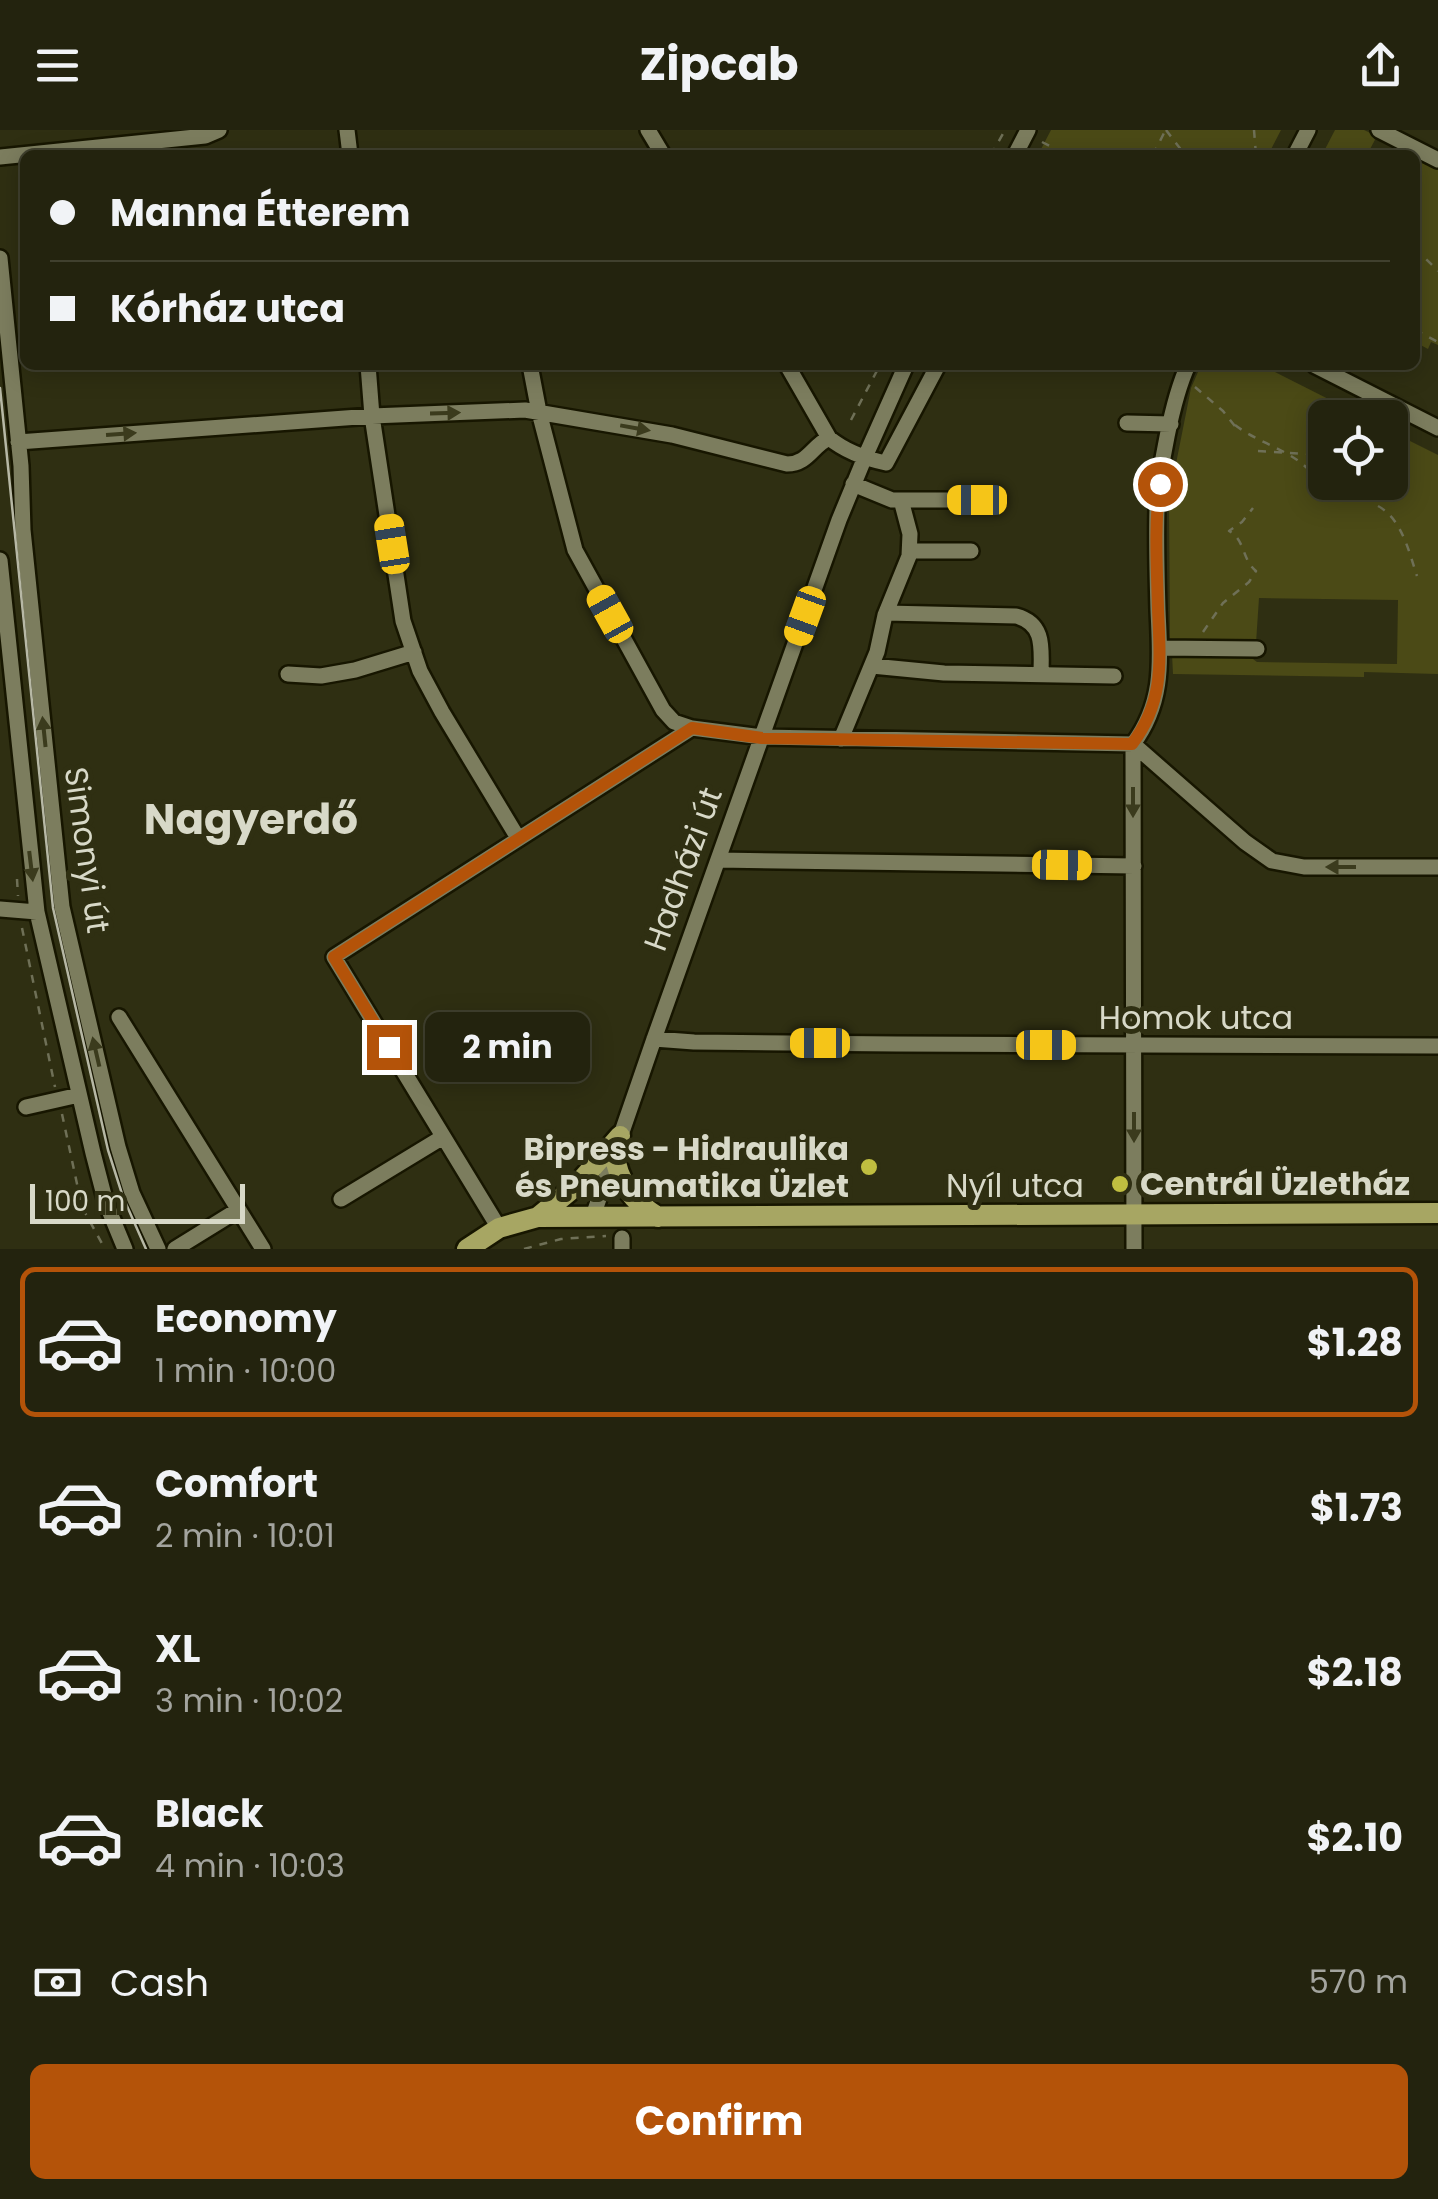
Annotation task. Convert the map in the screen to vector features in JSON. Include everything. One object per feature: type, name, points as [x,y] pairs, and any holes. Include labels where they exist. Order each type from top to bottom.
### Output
[{"type":"main road","points":[[538,1216],[617,1144]]},
{"type":"main road","points":[[617,1144],[618,1172],[628,1192],[658,1216]]},
{"type":"main road","name":"Nyíl utca","points":[[593,1216],[1438,1213]]},
{"type":"main road","points":[[467,1249],[499,1228],[538,1216],[593,1216]]},
{"type":"street","points":[[75,150],[205,136],[219,130]]},
{"type":"street","points":[[1379,130],[1418,150]]},
{"type":"street","name":"Simonyi út","points":[[0,258],[62,907],[118,1147],[132,1193],[158,1249]]},
{"type":"street","points":[[368,370],[404,621],[420,671],[518,838]]},
{"type":"street","points":[[531,370],[538,412],[575,550],[663,710],[674,722],[762,738],[1132,744],[1257,852],[1277,862],[1304,868],[1438,867]]},
{"type":"street","points":[[790,370],[829,438],[864,457],[886,463],[935,370]]},
{"type":"street","name":"Hadházi út","points":[[593,1216],[853,484],[904,370]]},
{"type":"street","points":[[1134,1249],[1132,744],[1146,724],[1160,667],[1158,495],[1177,393],[1186,370]]},
{"type":"street","points":[[1324,370],[1438,428]]},
{"type":"street","points":[[18,442],[372,416],[525,410],[672,435],[787,464],[803,462],[829,438]]},
{"type":"street","points":[[1127,423],[1171,424]]},
{"type":"street","points":[[853,484],[900,500],[977,500]]},
{"type":"street","points":[[840,739],[872,666],[886,613],[910,551],[910,534],[900,500]]},
{"type":"street","points":[[910,551],[971,551]]},
{"type":"street","points":[[1139,553],[1158,553]]},
{"type":"street","name":"Simonyi út","points":[[0,560],[36,912],[106,1203],[125,1249]]},
{"type":"street","points":[[886,613],[1024,618],[1040,636],[1041,675]]},
{"type":"street","points":[[1160,648],[1258,649]]},
{"type":"street","points":[[288,674],[321,676],[414,652]]},
{"type":"street","points":[[872,666],[944,674],[1114,676]]},
{"type":"street","points":[[499,1228],[334,957],[692,728]]},
{"type":"street","points":[[718,860],[1134,866]]},
{"type":"street","points":[[0,909],[36,912]]},
{"type":"street","points":[[119,1017],[263,1249]]},
{"type":"street","name":"Homok utca","points":[[654,1039],[1438,1046]]},
{"type":"street","points":[[26,1107],[79,1096]]},
{"type":"street","points":[[341,1199],[443,1136]]},
{"type":"street","points":[[174,1249],[238,1210]]},
{"type":"path","points":[[1166,130],[1181,150]]},
{"type":"path","points":[[1042,142],[1057,150]]},
{"type":"path","points":[[1420,253],[1438,271]]},
{"type":"path","points":[[851,420],[877,370]]},
{"type":"path","points":[[1191,382],[1237,427],[1290,454],[1308,468]]},
{"type":"path","points":[[1258,451],[1308,455]]},
{"type":"path","points":[[1378,506],[1398,527],[1417,576]]},
{"type":"path","points":[[1218,610],[1256,571],[1246,560],[1236,535],[1229,531],[1253,508]]},
{"type":"path","points":[[524,1249],[561,1239],[618,1241]]},
{"type":"shaded area","points":[[1051,130],[1281,130],[1271,150],[1041,150]]},
{"type":"shaded area","points":[[1335,130],[1364,130],[1377,136],[1370,150],[1325,150]]},
{"type":"shaded area","points":[[1420,158],[1438,164],[1438,345],[1431,342],[1428,349],[1420,345]]},
{"type":"shaded area","points":[[1199,370],[1271,370],[1330,400],[1308,400],[1308,500],[1408,500],[1408,440],[1438,455],[1438,674],[1173,674],[1172,654],[1248,653],[1257,662],[1397,664],[1398,600],[1259,598],[1256,643],[1170,642],[1169,499],[1191,388]]},
{"type":"tram line","points":[[0,388],[53,908],[108,1150],[146,1249]]},
{"type":"place","name":"Bipress - Hidraulika és Pneumatika Üzlet","points":[[869,1167]]},
{"type":"place","name":"Centrál Üzletház","points":[[1120,1184]]},
{"type":"district","name":"Nagyerdő","points":[[251,819]]},
{"type":"route","points":[[389,1047],[334,957],[692,728],[762,738],[1132,744],[1148,718],[1160,667],[1160,484]]}]
